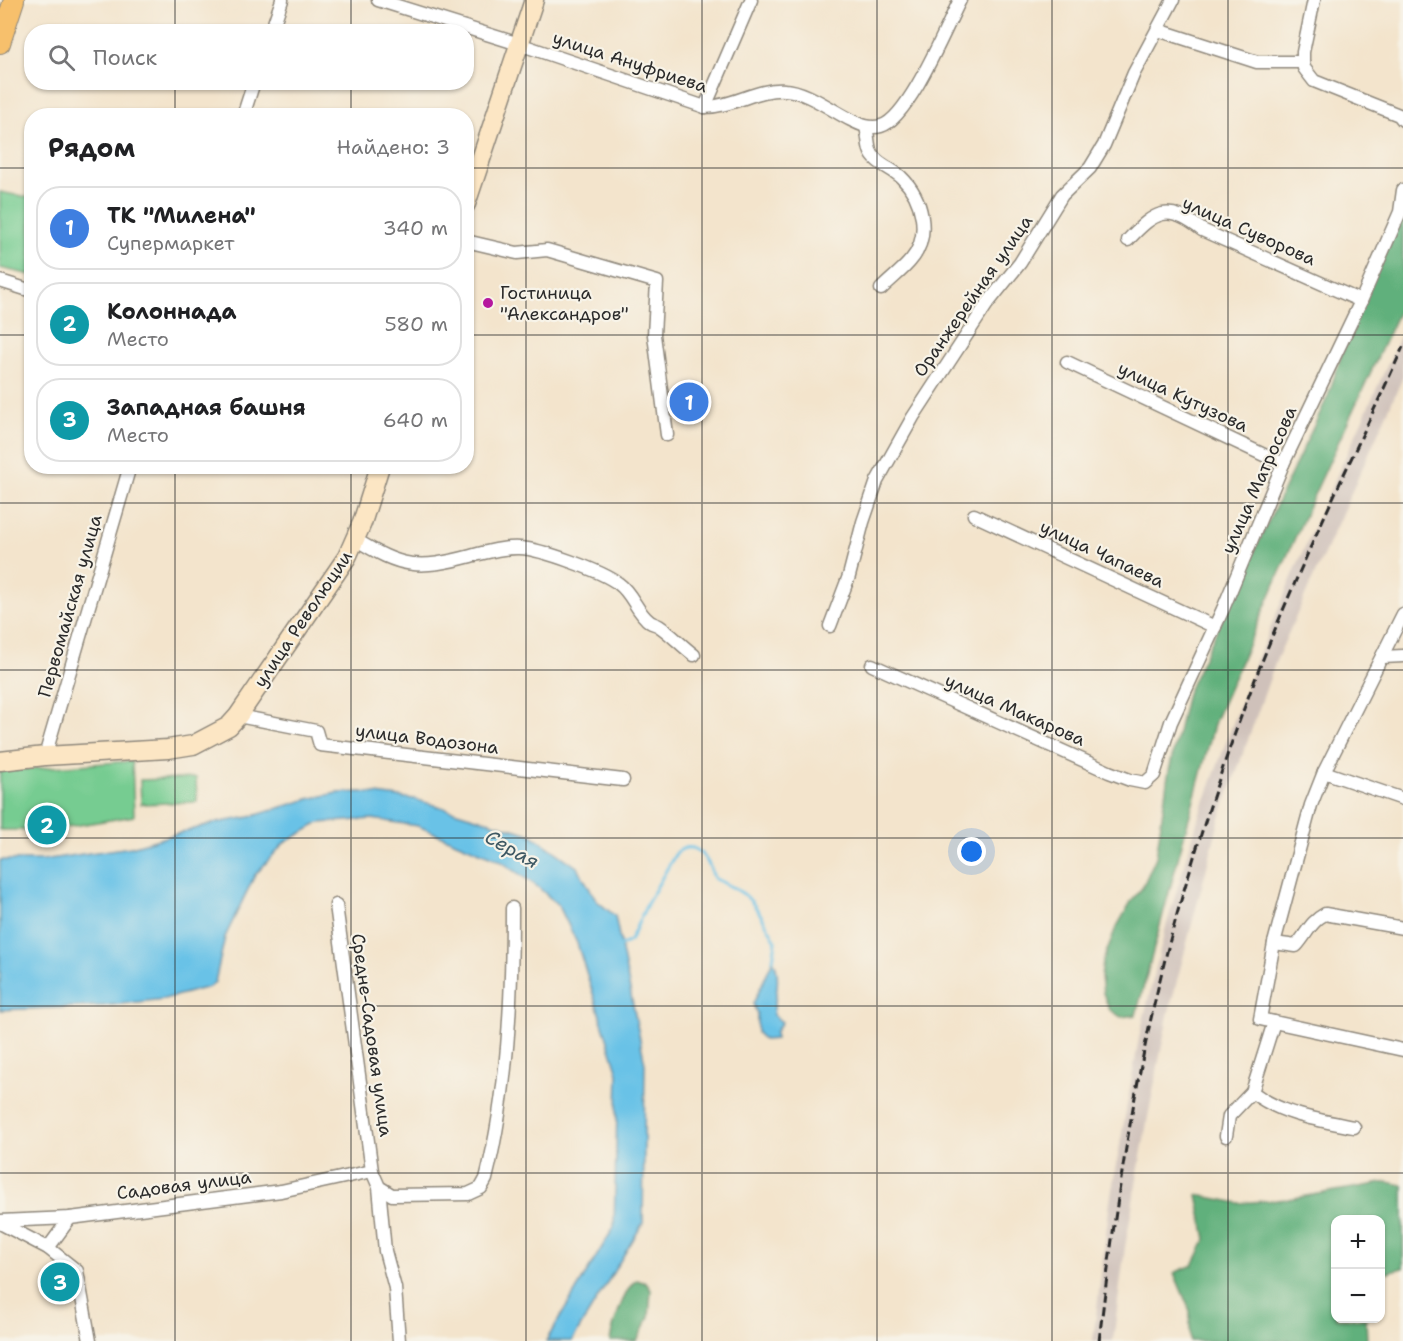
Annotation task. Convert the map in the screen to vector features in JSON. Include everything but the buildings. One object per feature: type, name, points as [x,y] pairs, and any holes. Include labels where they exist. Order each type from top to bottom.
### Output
[{"type":"main road","points":[[0,43],[14,0]]},
{"type":"main road","points":[[474,180],[534,0]]},
{"type":"main road","name":"улица Революции","points":[[0,761],[168,749],[193,745],[229,726],[347,557],[377,474]]},
{"type":"street","points":[[274,24],[282,0]]},
{"type":"street","name":"улица Ануфриева","points":[[378,0],[455,24]]},
{"type":"street","points":[[705,107],[751,0]]},
{"type":"street","points":[[881,289],[912,259],[920,243],[922,218],[915,192],[899,175],[875,159],[870,151],[866,127],[883,126],[902,112],[960,0]]},
{"type":"street","name":"Оранжерейная улица","points":[[830,626],[849,576],[863,522],[877,481],[913,417],[987,304],[1020,262],[1062,195],[1090,168],[1104,145],[1134,73],[1173,0]]},
{"type":"street","points":[[1314,0],[1303,52],[1304,68],[1314,81],[1399,115],[1403,120]]},
{"type":"street","name":"улица Ануфриева","points":[[474,30],[705,107],[720,107],[735,100],[787,89],[866,127]]},
{"type":"street","points":[[1158,30],[1257,62],[1303,62]]},
{"type":"street","points":[[246,108],[251,90]]},
{"type":"street","name":"улица Матросова","points":[[1145,783],[1154,775],[1171,722],[1215,627],[1283,464],[1361,301],[1400,212],[1403,190]]},
{"type":"street","name":"улица Суворова","points":[[1128,240],[1145,222],[1161,214],[1177,214],[1202,230],[1361,301]]},
{"type":"street","points":[[474,243],[517,253],[547,250],[657,282],[654,335],[667,435]]},
{"type":"street","points":[[0,281],[24,288]]},
{"type":"street","name":"улица Кутузова","points":[[1067,362],[1283,464]]},
{"type":"street","name":"Первомайская улица","points":[[45,756],[128,474]]},
{"type":"street","name":"улица Чапаева","points":[[974,515],[1215,627]]},
{"type":"street","points":[[355,539],[381,556],[400,563],[419,566],[441,564],[486,552],[520,548],[537,551],[601,574],[620,585],[650,622],[694,656]]},
{"type":"street","points":[[1403,615],[1324,772],[1311,805],[1275,943],[1260,1019],[1403,1050]]},
{"type":"street","points":[[1383,657],[1403,656]]},
{"type":"street","name":"улица Макарова","points":[[872,665],[1109,772],[1145,783]]},
{"type":"street","name":"улица Водозона","points":[[238,716],[316,731],[320,745],[623,780]]},
{"type":"street","points":[[1324,772],[1403,799]]},
{"type":"street","name":"Средне-Садовая улица","points":[[336,904],[372,1171],[379,1187]]},
{"type":"street","points":[[379,1187],[392,1195],[468,1194],[481,1188],[486,1179],[503,1080],[512,980],[512,909]]},
{"type":"street","points":[[1275,943],[1296,946],[1314,920],[1325,914],[1403,928]]},
{"type":"street","points":[[1226,1136],[1229,1116],[1252,1092],[1274,1022]]},
{"type":"street","points":[[1252,1092],[1266,1103],[1299,1116],[1354,1127]]},
{"type":"street","name":"Садовая улица","points":[[0,1222],[70,1218],[281,1191],[372,1171]]},
{"type":"street","points":[[379,1187],[385,1251],[395,1288],[399,1341]]},
{"type":"street","points":[[48,1248],[70,1218]]},
{"type":"street","points":[[0,1222],[48,1248],[77,1271],[90,1341]]},
{"type":"shaded area","points":[[1403,331],[1403,377],[1276,661],[1219,821],[1168,1015],[1125,1247],[1113,1341],[1093,1341],[1110,1201],[1139,1038],[1165,930],[1199,816],[1253,669],[1316,521]]},
{"type":"green space","points":[[0,192],[24,197],[24,273],[0,268]]},
{"type":"green space","points":[[1403,201],[1403,302],[1308,508],[1215,721],[1136,1015],[1121,1017],[1109,1009],[1103,993],[1101,977],[1103,961],[1115,930],[1132,900],[1142,888],[1156,857],[1168,775],[1187,693],[1328,396],[1343,350]]},
{"type":"green space","points":[[132,761],[134,816],[48,830],[0,830],[0,771]]},
{"type":"green space","points":[[196,778],[197,802],[141,804],[140,780]]},
{"type":"green space","points":[[1388,1182],[1403,1185],[1403,1268],[1385,1273],[1385,1215],[1331,1215],[1331,1323],[1366,1323],[1367,1341],[1190,1341],[1190,1311],[1174,1273],[1193,1265],[1206,1239],[1197,1195],[1239,1203],[1288,1199]]},
{"type":"green space","points":[[637,1280],[646,1283],[651,1290],[649,1317],[637,1341],[610,1341],[624,1299],[632,1284]]},
{"type":"water","name":"Серая","points":[[361,792],[414,799],[530,834],[577,867],[597,901],[615,916],[645,1064],[643,1223],[572,1341],[546,1341],[614,1227],[618,1073],[577,943],[559,906],[538,887],[499,860],[418,826],[372,819],[319,823],[284,843],[255,875],[225,937],[215,982],[209,987],[164,999],[103,1006],[0,1010],[0,860],[42,860],[131,847],[215,823],[250,817],[308,799],[337,793]]},
{"type":"water","points":[[773,960],[777,980],[773,1015],[782,1022],[775,1033],[776,1039],[764,1040],[757,1033],[757,1014],[753,1004]]},
{"type":"waterway","points":[[618,947],[630,941],[647,904],[676,853],[690,848],[701,853],[714,878],[740,891],[756,907],[776,941],[773,960]]},
{"type":"railway","points":[[1099,1341],[1134,1102],[1159,984],[1199,841],[1234,736],[1279,619],[1403,347]]},
{"type":"place","name":"Гостиница \"Александров\"","points":[[488,303]]},
{"type":"place","name":"ТК \"Милена\"","points":[[689,402]]},
{"type":"place","name":"Колоннада","points":[[47,825]]},
{"type":"place","name":"Западная башня","points":[[60,1282]]}]
